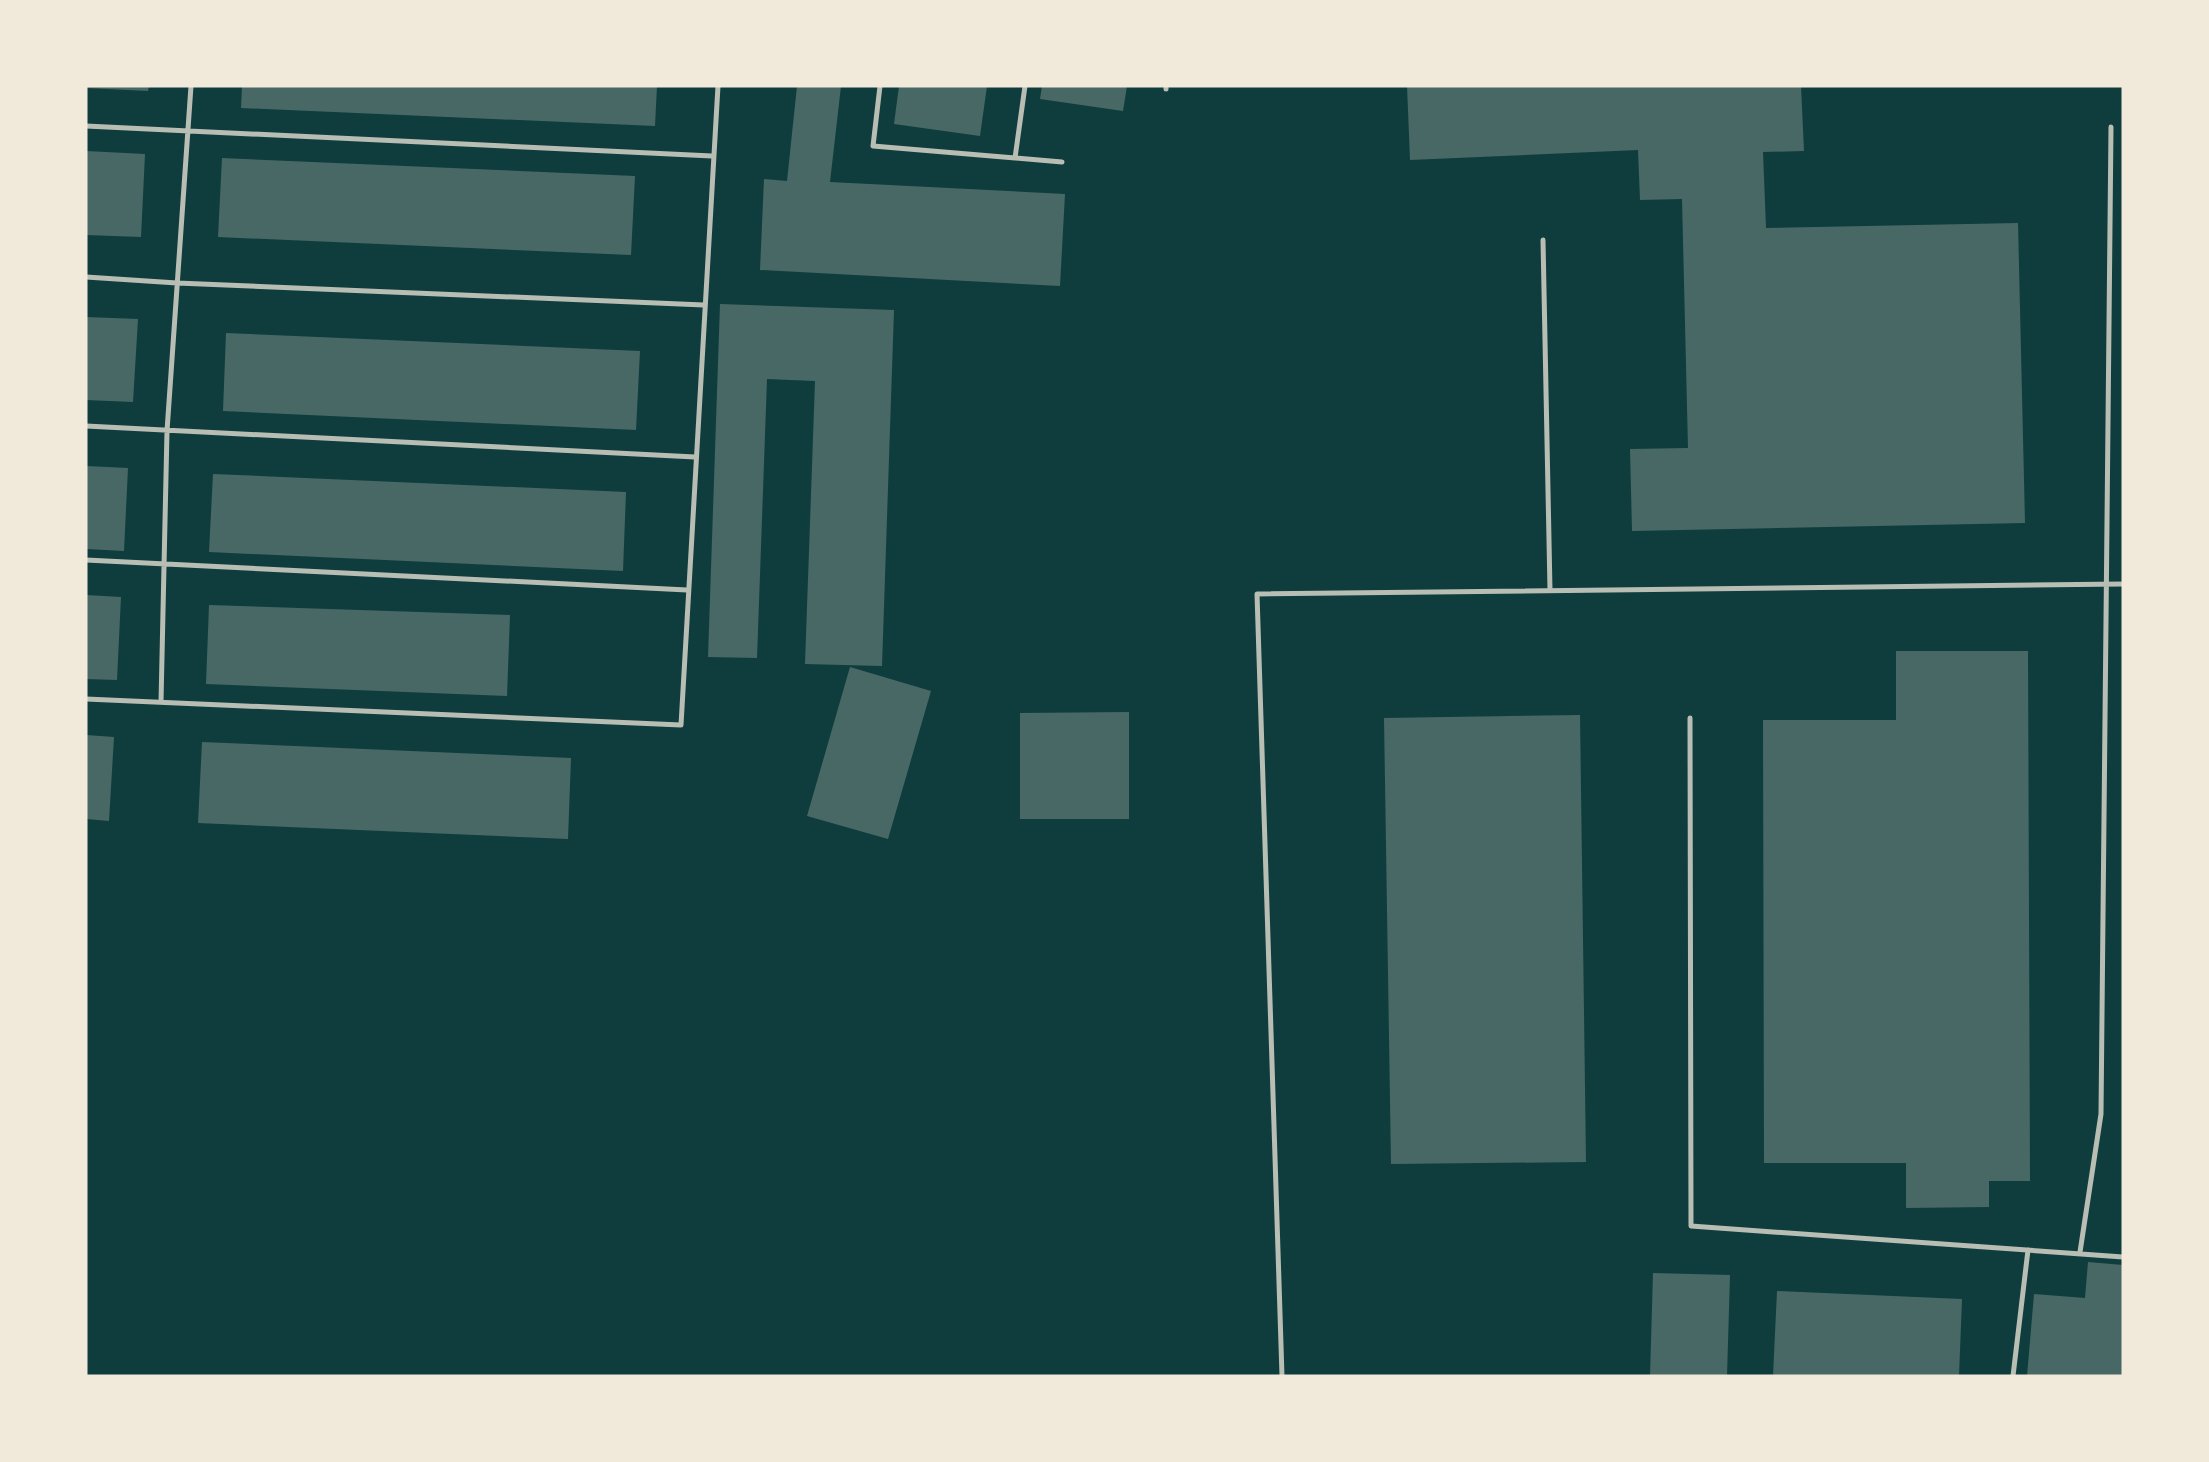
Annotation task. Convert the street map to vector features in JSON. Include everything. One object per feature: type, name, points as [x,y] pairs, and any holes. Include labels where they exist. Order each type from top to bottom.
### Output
[{"type":"lane","points":[[161,702],[167,431],[191,86]]},
{"type":"lane","points":[[86,699],[681,725],[718,86]]},
{"type":"lane","points":[[880,86],[873,146],[1062,162]]},
{"type":"lane","points":[[1015,158],[1025,86]]},
{"type":"lane","points":[[86,126],[712,156]]},
{"type":"lane","points":[[2080,1252],[2101,1114],[2111,127]]},
{"type":"lane","points":[[1543,240],[1550,590]]},
{"type":"lane","points":[[86,277],[704,305]]},
{"type":"lane","points":[[86,426],[695,457]]},
{"type":"lane","points":[[86,560],[687,590]]},
{"type":"lane","points":[[1282,1376],[1257,594],[2123,584]]},
{"type":"lane","points":[[1690,718],[1691,1226],[2123,1257]]},
{"type":"lane","points":[[2013,1376],[2028,1250]]},
{"type":"building","points":[[86,86],[149,86],[148,91]]},
{"type":"building","points":[[242,86],[657,86],[655,126],[241,108]]},
{"type":"building","points":[[797,86],[841,86],[830,182],[1065,194],[1060,286],[760,270],[764,179],[787,181]]},
{"type":"building","points":[[899,86],[987,86],[980,136],[894,124]]},
{"type":"building","points":[[1042,86],[1127,86],[1123,111],[1040,99]]},
{"type":"building","points":[[1407,86],[1801,86],[1804,151],[1763,152],[1766,228],[2018,223],[2025,523],[1632,531],[1630,449],[1688,448],[1682,199],[1640,200],[1638,150],[1410,160]]},
{"type":"building","points":[[86,151],[145,154],[141,237],[86,235]]},
{"type":"building","points":[[222,158],[635,176],[631,255],[218,237]]},
{"type":"building","points":[[720,304],[894,310],[882,666],[805,664],[815,381],[767,379],[757,658],[708,657]]},
{"type":"building","points":[[86,317],[138,319],[133,402],[86,400]]},
{"type":"building","points":[[226,333],[640,351],[636,430],[223,411]]},
{"type":"building","points":[[86,466],[128,468],[124,551],[86,549]]},
{"type":"building","points":[[213,474],[626,492],[623,571],[209,552]]},
{"type":"building","points":[[86,595],[121,597],[117,680],[86,679]]},
{"type":"building","points":[[209,605],[510,615],[507,696],[206,684]]},
{"type":"building","points":[[1896,651],[2028,651],[2030,1181],[1989,1181],[1989,1207],[1906,1208],[1906,1163],[1764,1163],[1763,720],[1896,720]]},
{"type":"building","points":[[850,667],[931,691],[888,839],[807,816]]},
{"type":"building","points":[[1129,712],[1129,819],[1020,819],[1020,713]]},
{"type":"building","points":[[1580,715],[1586,1162],[1391,1164],[1384,718]]},
{"type":"building","points":[[86,735],[114,737],[109,821],[86,819]]},
{"type":"building","points":[[202,742],[571,758],[568,839],[198,823]]},
{"type":"building","points":[[2088,1262],[2123,1265],[2123,1376],[2027,1376],[2034,1294],[2085,1298]]},
{"type":"building","points":[[1653,1273],[1730,1275],[1727,1376],[1650,1376]]},
{"type":"building","points":[[1777,1291],[1962,1299],[1959,1376],[1773,1376]]}]
